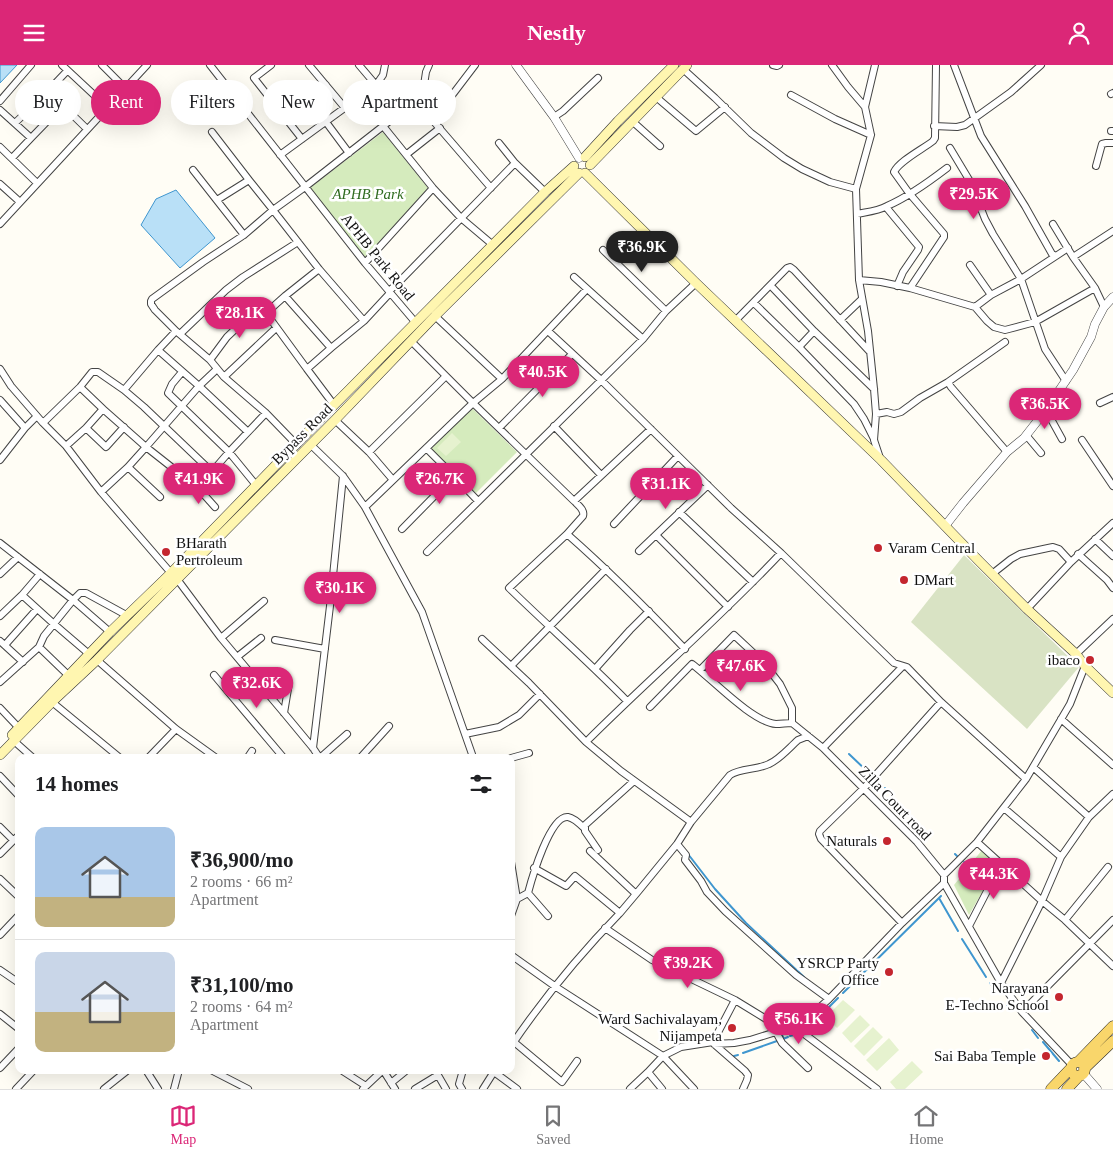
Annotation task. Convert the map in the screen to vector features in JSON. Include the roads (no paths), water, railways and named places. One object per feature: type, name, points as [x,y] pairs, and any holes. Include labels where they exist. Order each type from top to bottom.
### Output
[{"type":"main road","points":[[582,165],[618,121],[674,65]]},
{"type":"main road","points":[[582,165],[632,121],[685,67]]},
{"type":"main road","points":[[582,165],[696,283],[881,459],[1027,609],[1076,654],[1085,666],[1113,693]]},
{"type":"main road","name":"Bypass Road","points":[[0,755],[52,702],[98,660],[256,485],[334,405],[545,192],[582,165]]},
{"type":"main road","name":"Bypass Road","points":[[0,747],[110,632],[174,576],[335,420],[582,165]]},
{"type":"main road","points":[[1067,1089],[1078,1069],[1113,1026]]},
{"type":"main road","points":[[1051,1089],[1113,1041]]},
{"type":"street","points":[[0,101],[31,65]]},
{"type":"street","points":[[62,65],[91,92]]},
{"type":"street","points":[[103,65],[117,80]]},
{"type":"street","points":[[133,80],[147,65]]},
{"type":"street","name":"APHB Park Road","points":[[210,65],[366,263],[416,323]]},
{"type":"street","points":[[263,90],[254,79],[271,65]]},
{"type":"street","points":[[309,65],[322,80]]},
{"type":"street","points":[[359,65],[372,80]]},
{"type":"street","points":[[380,80],[383,75],[385,65]]},
{"type":"street","points":[[425,80],[429,65]]},
{"type":"street","points":[[475,65],[435,119],[435,123],[491,188]]},
{"type":"street","points":[[516,65],[554,117],[582,165]]},
{"type":"street","points":[[773,65],[779,65]]},
{"type":"street","points":[[832,65],[865,107]]},
{"type":"street","points":[[874,65],[865,107],[871,135],[856,189],[859,280],[870,352],[876,414],[874,440]]},
{"type":"street","points":[[910,289],[944,237],[944,234],[909,193],[894,172],[895,169],[933,141],[935,137],[936,65]]},
{"type":"street","points":[[954,65],[981,136],[1025,206],[1052,254],[1056,256]]},
{"type":"street","points":[[934,125],[961,126],[1010,92],[1041,65]]},
{"type":"street","points":[[685,67],[751,133],[784,158],[830,182],[856,189]]},
{"type":"street","points":[[59,80],[68,71]]},
{"type":"street","points":[[554,117],[598,78]]},
{"type":"street","points":[[333,93],[343,106]]},
{"type":"street","points":[[791,95],[835,119],[871,135]]},
{"type":"street","points":[[656,97],[696,131],[725,107]]},
{"type":"street","points":[[0,110],[15,123]]},
{"type":"street","points":[[632,121],[660,146]]},
{"type":"street","points":[[81,123],[87,129]]},
{"type":"street","points":[[17,125],[31,138]]},
{"type":"street","points":[[12,158],[44,125]]},
{"type":"street","points":[[0,223],[91,125]]},
{"type":"street","points":[[291,125],[302,139]]},
{"type":"street","points":[[280,155],[322,125]]},
{"type":"street","points":[[328,125],[349,153]]},
{"type":"street","points":[[297,445],[266,413],[224,377],[210,360],[178,333],[155,310],[151,304],[152,299],[202,262],[244,235],[273,210],[306,187],[382,126],[433,187],[461,217],[493,245]]},
{"type":"street","points":[[406,154],[440,128]]},
{"type":"street","points":[[212,132],[319,269],[364,321]]},
{"type":"street","points":[[499,143],[545,192]]},
{"type":"street","points":[[1096,166],[1102,145],[1113,143]]},
{"type":"street","points":[[0,147],[37,183]]},
{"type":"street","points":[[950,148],[971,183],[994,234],[1021,279],[1045,349],[1066,381]]},
{"type":"street","points":[[307,369],[364,321],[461,217],[516,163]]},
{"type":"street","points":[[857,214],[886,207],[947,168]]},
{"type":"street","points":[[193,170],[244,235]]},
{"type":"street","points":[[216,200],[249,180]]},
{"type":"street","points":[[0,184],[20,202]]},
{"type":"street","points":[[366,263],[433,187]]},
{"type":"street","points":[[886,207],[919,247],[896,286]]},
{"type":"street","points":[[1053,224],[1095,288],[1104,307]]},
{"type":"street","points":[[1073,257],[1113,231]]},
{"type":"street","points":[[124,390],[158,351],[226,290],[298,242]]},
{"type":"street","points":[[975,307],[991,295],[1021,279],[1068,248]]},
{"type":"street","points":[[603,250],[666,311]]},
{"type":"street","points":[[970,265],[991,295]]},
{"type":"street","points":[[736,320],[790,267],[870,352]]},
{"type":"street","points":[[210,360],[227,337],[248,317],[266,313],[319,269]]},
{"type":"street","points":[[574,277],[643,339]]},
{"type":"street","points":[[859,280],[910,289],[975,307],[994,327],[1005,329],[1036,322],[1095,288]]},
{"type":"street","points":[[427,552],[643,339],[666,311],[696,283]]},
{"type":"street","points":[[771,286],[874,389]]},
{"type":"street","points":[[365,507],[473,403],[502,379],[588,289]]},
{"type":"street","points":[[285,296],[331,348]]},
{"type":"street","points":[[945,526],[1007,452],[1026,435],[1046,410],[1073,370],[1092,337],[1095,324],[1104,307],[1113,297]]},
{"type":"street","points":[[840,320],[862,299]]},
{"type":"street","points":[[754,303],[858,409],[874,440],[881,459]]},
{"type":"street","points":[[266,313],[334,405]]},
{"type":"street","points":[[434,316],[502,379]]},
{"type":"street","points":[[224,377],[276,328]]},
{"type":"street","points":[[548,331],[894,663],[907,667],[941,702],[1026,779]]},
{"type":"street","points":[[799,347],[814,331]]},
{"type":"street","points":[[410,341],[583,511],[583,516],[567,534],[509,588],[627,701]]},
{"type":"street","points":[[876,414],[901,412],[1005,342]]},
{"type":"street","points":[[158,351],[248,432]]},
{"type":"street","points":[[499,427],[572,354]]},
{"type":"street","points":[[0,369],[33,419],[43,423],[66,446],[101,492],[174,576],[221,638],[316,754]]},
{"type":"street","points":[[101,492],[128,467],[180,406],[217,369]]},
{"type":"street","points":[[43,423],[95,371],[124,390],[144,407],[212,472]]},
{"type":"street","points":[[182,372],[172,384],[168,393],[229,452],[256,485]]},
{"type":"street","points":[[369,452],[446,376]]},
{"type":"street","points":[[948,381],[951,387],[1007,452]]},
{"type":"street","points":[[80,387],[146,447],[198,488],[215,507]]},
{"type":"street","points":[[1100,403],[1113,397]]},
{"type":"street","points":[[0,400],[25,428]]},
{"type":"street","points":[[66,446],[103,409]]},
{"type":"street","points":[[1046,410],[1062,439]]},
{"type":"street","points":[[198,488],[266,413]]},
{"type":"street","points":[[0,460],[33,419]]},
{"type":"street","points":[[335,420],[369,452],[393,480]]},
{"type":"street","points":[[554,426],[601,475]]},
{"type":"street","points":[[86,428],[106,447],[124,427]]},
{"type":"street","points":[[574,501],[651,429]]},
{"type":"street","points":[[1026,435],[1041,453]]},
{"type":"street","points":[[1082,440],[1113,485]]},
{"type":"street","points":[[310,444],[343,476],[365,507],[422,612],[472,754]]},
{"type":"street","points":[[426,448],[478,501]]},
{"type":"street","points":[[614,524],[678,456]]},
{"type":"street","points":[[128,467],[160,497]]},
{"type":"street","points":[[313,748],[343,476]]},
{"type":"street","points":[[402,529],[454,476]]},
{"type":"street","points":[[639,551],[708,485]]},
{"type":"street","points":[[680,512],[753,582]]},
{"type":"street","points":[[1027,609],[1078,555],[1113,523]]},
{"type":"street","points":[[567,534],[606,569],[685,649]]},
{"type":"street","points":[[656,535],[728,607]]},
{"type":"street","points":[[1095,539],[1113,556]]},
{"type":"street","points":[[0,543],[73,600],[110,632]]},
{"type":"street","points":[[992,573],[1020,554],[1053,547],[1058,549],[1071,562]]},
{"type":"street","points":[[586,742],[627,701],[685,649],[781,553]]},
{"type":"street","points":[[1078,555],[1107,580],[1113,588]]},
{"type":"street","points":[[0,574],[18,557]]},
{"type":"street","points":[[511,666],[606,569]]},
{"type":"street","points":[[0,616],[40,574]]},
{"type":"street","points":[[1,680],[39,647],[44,636],[80,593],[86,593],[128,616]]},
{"type":"street","points":[[22,595],[89,654]]},
{"type":"street","points":[[221,638],[264,601]]},
{"type":"street","points":[[22,662],[2,643],[37,609]]},
{"type":"street","points":[[595,669],[648,611]]},
{"type":"street","points":[[1076,654],[1113,619]]},
{"type":"street","points":[[650,707],[692,664],[731,698],[757,717],[775,724],[792,723],[792,708],[780,684],[763,662],[734,635],[700,670]]},
{"type":"street","points":[[237,657],[261,638]]},
{"type":"street","points":[[482,639],[540,694],[586,742],[634,781],[691,822]]},
{"type":"street","points":[[275,640],[325,649]]},
{"type":"street","points":[[39,647],[68,675]]},
{"type":"street","points":[[98,660],[176,729],[210,754]]},
{"type":"street","points":[[749,677],[763,662]]},
{"type":"street","points":[[823,748],[903,666]]},
{"type":"street","points":[[1085,666],[1070,703],[1026,779],[977,842],[944,875],[944,883],[1001,983],[1022,1012],[1098,1089]]},
{"type":"street","points":[[214,675],[280,754]]},
{"type":"street","points":[[284,713],[289,683]]},
{"type":"street","points":[[465,734],[499,727],[519,715],[540,694]]},
{"type":"street","points":[[52,702],[115,754]]},
{"type":"street","points":[[902,923],[820,836],[820,831],[864,788],[941,702]]},
{"type":"street","points":[[0,708],[18,728]]},
{"type":"street","points":[[1061,719],[1113,765]]},
{"type":"street","name":"Zilla Court road","points":[[792,723],[823,748],[864,788],[917,842],[944,875]]},
{"type":"street","points":[[364,754],[389,726]]},
{"type":"street","points":[[153,754],[176,729]]},
{"type":"street","points":[[322,754],[347,735]]},
{"type":"street","points":[[515,1041],[556,987],[636,894],[730,775],[735,772],[772,763],[798,740],[808,737]]},
{"type":"street","points":[[14,741],[29,754]]},
{"type":"street","points":[[515,757],[529,753]]},
{"type":"street","points":[[1033,767],[1089,817]]},
{"type":"street","points":[[0,776],[15,791]]},
{"type":"street","points":[[584,828],[585,825],[634,781]]},
{"type":"street","points":[[1001,983],[1042,901],[1061,857],[1089,817],[1113,794]]},
{"type":"street","points":[[1004,808],[1061,857]]},
{"type":"street","points":[[517,899],[528,893],[534,868],[552,829],[560,819],[568,817],[576,820],[584,828],[584,831],[598,850]]},
{"type":"street","points":[[0,827],[13,840],[0,854]]},
{"type":"street","points":[[977,842],[1065,920],[1113,966]]},
{"type":"street","points":[[677,844],[686,855],[685,860],[707,892],[725,911],[796,975],[829,999]]},
{"type":"street","points":[[590,851],[636,894]]},
{"type":"street","points":[[969,926],[1001,864]]},
{"type":"street","points":[[1065,920],[1108,867]]},
{"type":"street","points":[[534,868],[566,886],[575,876],[620,913]]},
{"type":"street","points":[[0,879],[15,893]]},
{"type":"street","points":[[630,1089],[663,1056],[681,1047],[750,1040],[784,1029],[809,1017],[944,883]]},
{"type":"street","points":[[515,887],[517,899],[515,905]]},
{"type":"street","points":[[528,893],[548,916]]},
{"type":"street","points":[[0,934],[15,919]]},
{"type":"street","points":[[1022,1012],[1112,922]]},
{"type":"street","points":[[605,928],[652,960],[735,999],[784,1029]]},
{"type":"street","points":[[515,958],[556,987],[663,1056],[694,1089]]},
{"type":"street","points":[[0,971],[15,980]]},
{"type":"street","points":[[714,1043],[735,999]]},
{"type":"street","points":[[0,1014],[15,1026]]},
{"type":"street","points":[[797,1023],[803,1033],[877,1089]]},
{"type":"street","points":[[776,1032],[782,1043],[808,1068]]},
{"type":"street","points":[[714,1043],[748,1075],[743,1089]]},
{"type":"street","points":[[515,1046],[562,1082]]},
{"type":"street","points":[[0,1068],[15,1052]]},
{"type":"street","points":[[0,1056],[6,1062]]},
{"type":"street","points":[[556,1089],[577,1061]]},
{"type":"street","points":[[648,1072],[662,1089]]},
{"type":"street","points":[[16,1089],[30,1074]]},
{"type":"street","points":[[104,1089],[123,1074]]},
{"type":"street","points":[[149,1074],[158,1089]]},
{"type":"street","points":[[174,1089],[178,1074]]},
{"type":"street","points":[[219,1074],[248,1089]]},
{"type":"street","points":[[345,1074],[364,1088],[379,1074]]},
{"type":"street","points":[[386,1074],[393,1086],[404,1074]]},
{"type":"street","points":[[415,1089],[435,1074]]},
{"type":"street","points":[[437,1074],[446,1089]]},
{"type":"street","points":[[462,1074],[459,1084],[462,1089]]},
{"type":"street","points":[[483,1089],[493,1074]]},
{"type":"street","points":[[499,1074],[517,1089]]},
{"type":"water","points":[[0,65],[17,65],[0,83]]},
{"type":"water","points":[[176,190],[215,238],[180,268],[141,225],[156,199]]},
{"type":"waterway","points":[[849,754],[870,774]]},
{"type":"waterway","points":[[688,854],[715,889],[746,923],[804,977]]},
{"type":"waterway","points":[[964,862],[969,866]]},
{"type":"waterway","points":[[843,993],[941,896]]},
{"type":"waterway","points":[[939,898],[958,931]]},
{"type":"waterway","points":[[962,939],[986,977]]},
{"type":"waterway","points":[[990,983],[996,991]]},
{"type":"waterway","points":[[805,1031],[838,998]]},
{"type":"waterway","points":[[1032,1030],[1038,1038]]},
{"type":"waterway","points":[[781,1033],[784,1039]]},
{"type":"waterway","points":[[790,1036],[794,1035]]},
{"type":"waterway","points":[[783,1039],[788,1037]]},
{"type":"waterway","points":[[743,1053],[777,1041]]},
{"type":"waterway","points":[[1043,1042],[1059,1061]]},
{"type":"waterway","points":[[734,1056],[738,1055]]},
{"type":"place","name":"Varam Central","points":[[878,548]]},
{"type":"place","name":"BHarath Pertroleum","points":[[166,552]]},
{"type":"place","name":"DMart","points":[[904,580]]},
{"type":"place","name":"ibaco","points":[[1090,660]]},
{"type":"place","name":"Naturals","points":[[887,841]]},
{"type":"place","name":"YSRCP Party Office","points":[[889,972]]},
{"type":"place","name":"Narayana E-Techno School","points":[[1059,997]]},
{"type":"place","name":"Ward Sachivalayam, Nijampeta","points":[[732,1028]]},
{"type":"place","name":"Sai Baba Temple","points":[[1046,1056]]},
{"type":"park label","name":"APHB Park","points":[[368,194]]}]
